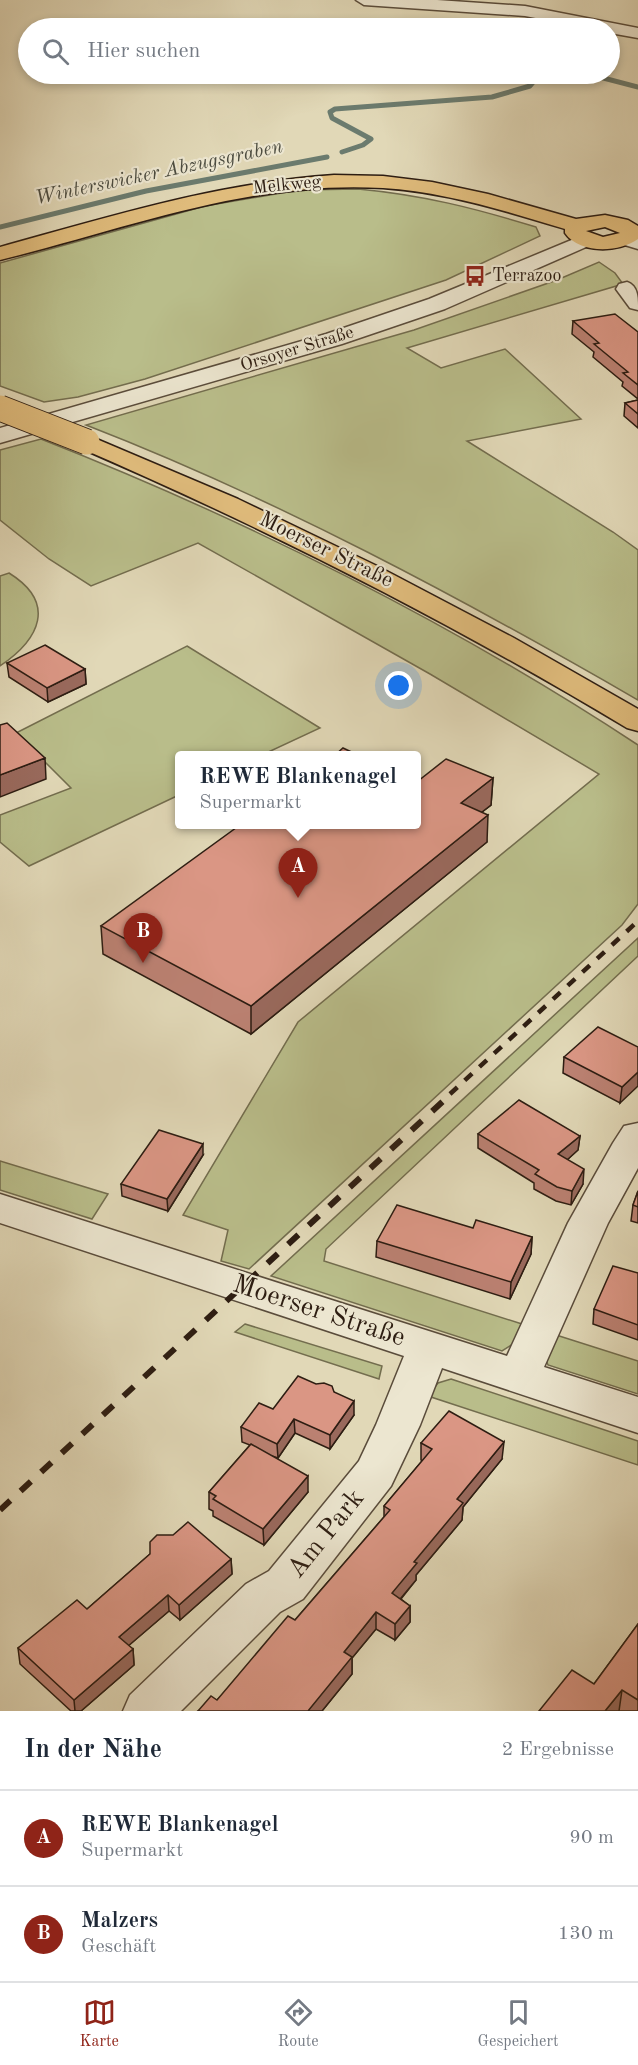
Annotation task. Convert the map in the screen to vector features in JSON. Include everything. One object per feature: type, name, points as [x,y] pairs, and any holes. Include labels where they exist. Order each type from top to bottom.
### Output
[{"type":"main road","name":"Melkweg","points":[[0,254],[212,196],[306,181],[364,181],[424,187],[518,208],[582,233],[597,221],[630,231]]},
{"type":"main road","name":"Moerser Straße","points":[[0,408],[229,502],[406,589],[504,643],[638,722]]},
{"type":"street","points":[[364,0],[525,11],[561,18]]},
{"type":"street","points":[[620,29],[638,33]]},
{"type":"street","name":"Orsoyer Straße","points":[[0,436],[334,339],[437,304],[582,233]]},
{"type":"street","points":[[519,1376],[588,1222],[638,1136]]},
{"type":"street","name":"Moerser Straße","points":[[0,1208],[638,1415]]},
{"type":"street","name":"Am Park","points":[[148,1711],[263,1598],[286,1585],[375,1473],[398,1425],[429,1346]]},
{"type":"green space","points":[[358,189],[405,195],[470,208],[536,227],[540,236],[446,280],[145,379],[78,397],[44,402],[0,386],[0,263],[205,206],[299,190]]},
{"type":"green space","points":[[599,262],[615,273],[623,284],[407,348],[441,368],[505,349],[581,419],[467,441],[638,550],[638,700],[504,624],[367,552],[228,485],[86,425],[414,330],[557,280]]},
{"type":"green space","points":[[41,439],[194,504],[347,577],[496,657],[638,745],[638,904],[622,925],[249,1269],[221,1261],[228,1230],[183,1215],[298,1022],[599,774],[430,674],[198,543],[91,586],[49,559],[0,520],[0,450]]},
{"type":"green space","points":[[9,573],[33,596],[38,608],[38,621],[25,644],[0,666],[0,576]]},
{"type":"green space","points":[[187,646],[320,728],[271,751],[175,751],[175,797],[29,866],[0,842],[0,815],[71,788],[16,733]]},
{"type":"green space","points":[[638,938],[638,956],[326,1249],[324,1261],[522,1324],[513,1344],[502,1351],[271,1276]]},
{"type":"green space","points":[[0,1161],[108,1194],[92,1219],[0,1190]]},
{"type":"green space","points":[[245,1324],[382,1366],[379,1379],[235,1332]]},
{"type":"green space","points":[[553,1334],[638,1361],[638,1394],[548,1365],[545,1357]]},
{"type":"green space","points":[[451,1379],[638,1441],[638,1465],[428,1396],[438,1383]]},
{"type":"building","points":[[615,314],[638,332],[638,385],[623,373],[628,372],[594,344],[599,343],[573,321]]},
{"type":"building","points":[[638,400],[638,414],[625,403]]},
{"type":"building","points":[[45,645],[85,669],[47,688],[7,663]]},
{"type":"building","points":[[7,723],[45,758],[0,775],[0,725]]},
{"type":"building","points":[[446,759],[493,778],[461,803],[488,815],[251,1006],[101,926],[234,829],[421,829],[421,779]]},
{"type":"building","points":[[598,1027],[638,1047],[638,1072],[622,1087],[564,1057]]},
{"type":"building","points":[[519,1100],[580,1136],[558,1154],[584,1169],[572,1191],[557,1187],[535,1174],[539,1170],[478,1134]]},
{"type":"building","points":[[159,1130],[203,1144],[167,1199],[121,1184]]},
{"type":"building","points":[[638,1191],[638,1207],[633,1205]]},
{"type":"building","points":[[397,1205],[473,1228],[476,1220],[532,1237],[511,1282],[377,1241]]},
{"type":"building","points":[[613,1266],[638,1273],[638,1325],[594,1309]]},
{"type":"building","points":[[298,1376],[316,1384],[324,1383],[332,1386],[334,1392],[354,1401],[330,1435],[294,1419],[277,1444],[241,1427],[259,1403],[273,1409]]},
{"type":"building","points":[[449,1411],[504,1442],[457,1499],[463,1503],[414,1562],[417,1563],[392,1593],[410,1606],[395,1624],[376,1612],[344,1652],[352,1657],[308,1711],[198,1711],[211,1696],[217,1700],[288,1616],[295,1620],[390,1510],[384,1506],[432,1449],[421,1443]]},
{"type":"building","points":[[251,1444],[308,1476],[263,1529],[213,1499],[216,1496],[209,1492]]},
{"type":"building","points":[[188,1522],[231,1559],[179,1605],[168,1595],[119,1637],[133,1649],[74,1700],[18,1648],[77,1600],[87,1609],[150,1554],[150,1542],[157,1535],[173,1535]]},
{"type":"building","points":[[638,1624],[638,1700],[622,1690],[605,1711],[539,1711],[572,1670],[594,1684]]},
{"type":"waterway","name":"Winterswicker Abzugsgraben","points":[[620,82],[638,87]]},
{"type":"waterway","name":"Winterswicker Abzugsgraben","points":[[342,152],[363,145],[371,139],[332,118],[330,112],[335,109],[492,97],[532,84]]},
{"type":"waterway","name":"Winterswicker Abzugsgraben","points":[[0,227],[146,191],[327,157]]},
{"type":"railway","points":[[450,1094],[638,921]]},
{"type":"railway","points":[[0,1510],[452,1093]]},
{"type":"place","name":"Terrazoo","points":[[475,276]]},
{"type":"place","name":"REWE Blankenagel","points":[[298,898]]},
{"type":"place","name":"Malzers","points":[[143,963]]}]
